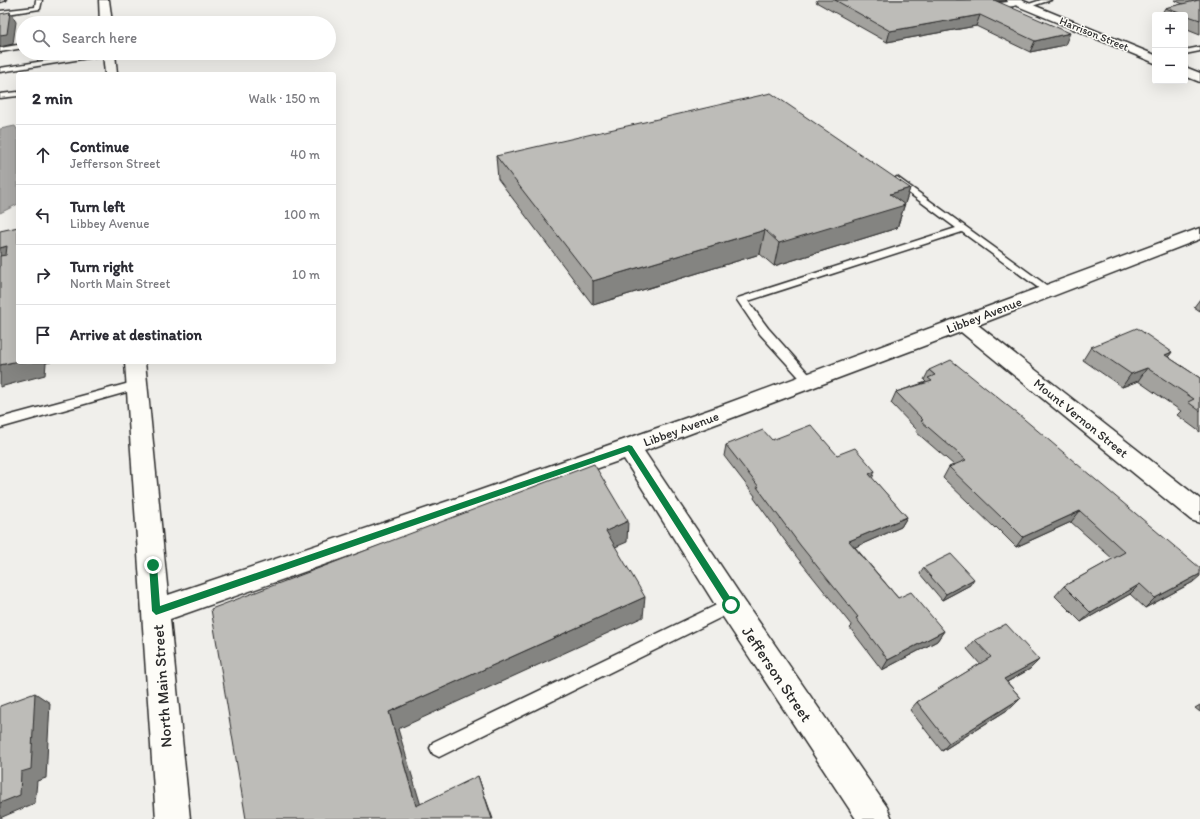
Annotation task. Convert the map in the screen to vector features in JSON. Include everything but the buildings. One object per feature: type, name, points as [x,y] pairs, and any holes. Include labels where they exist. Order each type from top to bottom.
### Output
[{"type":"street","points":[[104,0],[105,16]]},
{"type":"street","name":"Harrison Street","points":[[1018,3],[1152,58]]},
{"type":"street","points":[[109,60],[111,72]]},
{"type":"street","points":[[1188,72],[1200,77]]},
{"type":"street","name":"Libbey Avenue","points":[[156,611],[629,448],[810,382],[1048,290],[1200,234]]},
{"type":"street","name":"Mount Vernon Street","points":[[962,323],[1200,513]]},
{"type":"street","name":"North Main Street","points":[[136,373],[172,819]]},
{"type":"street","name":"Jefferson Street","points":[[629,448],[731,605],[875,819]]},
{"type":"lane","points":[[0,13],[38,8],[39,0]]},
{"type":"lane","points":[[960,0],[986,7],[1048,0]]},
{"type":"lane","points":[[0,50],[16,47]]},
{"type":"lane","points":[[1188,51],[1200,48]]},
{"type":"lane","points":[[0,70],[64,60]]},
{"type":"lane","points":[[0,96],[16,94]]},
{"type":"lane","points":[[892,177],[1048,290]]},
{"type":"lane","points":[[810,382],[764,331],[742,300],[963,229]]},
{"type":"lane","points":[[0,423],[136,373]]},
{"type":"lane","points":[[439,748],[731,605]]},
{"type":"shaded area","points":[[15,126],[16,128],[16,205],[0,213],[0,129]]},
{"type":"route","points":[[153,565],[156,611],[629,448],[731,605]]}]
